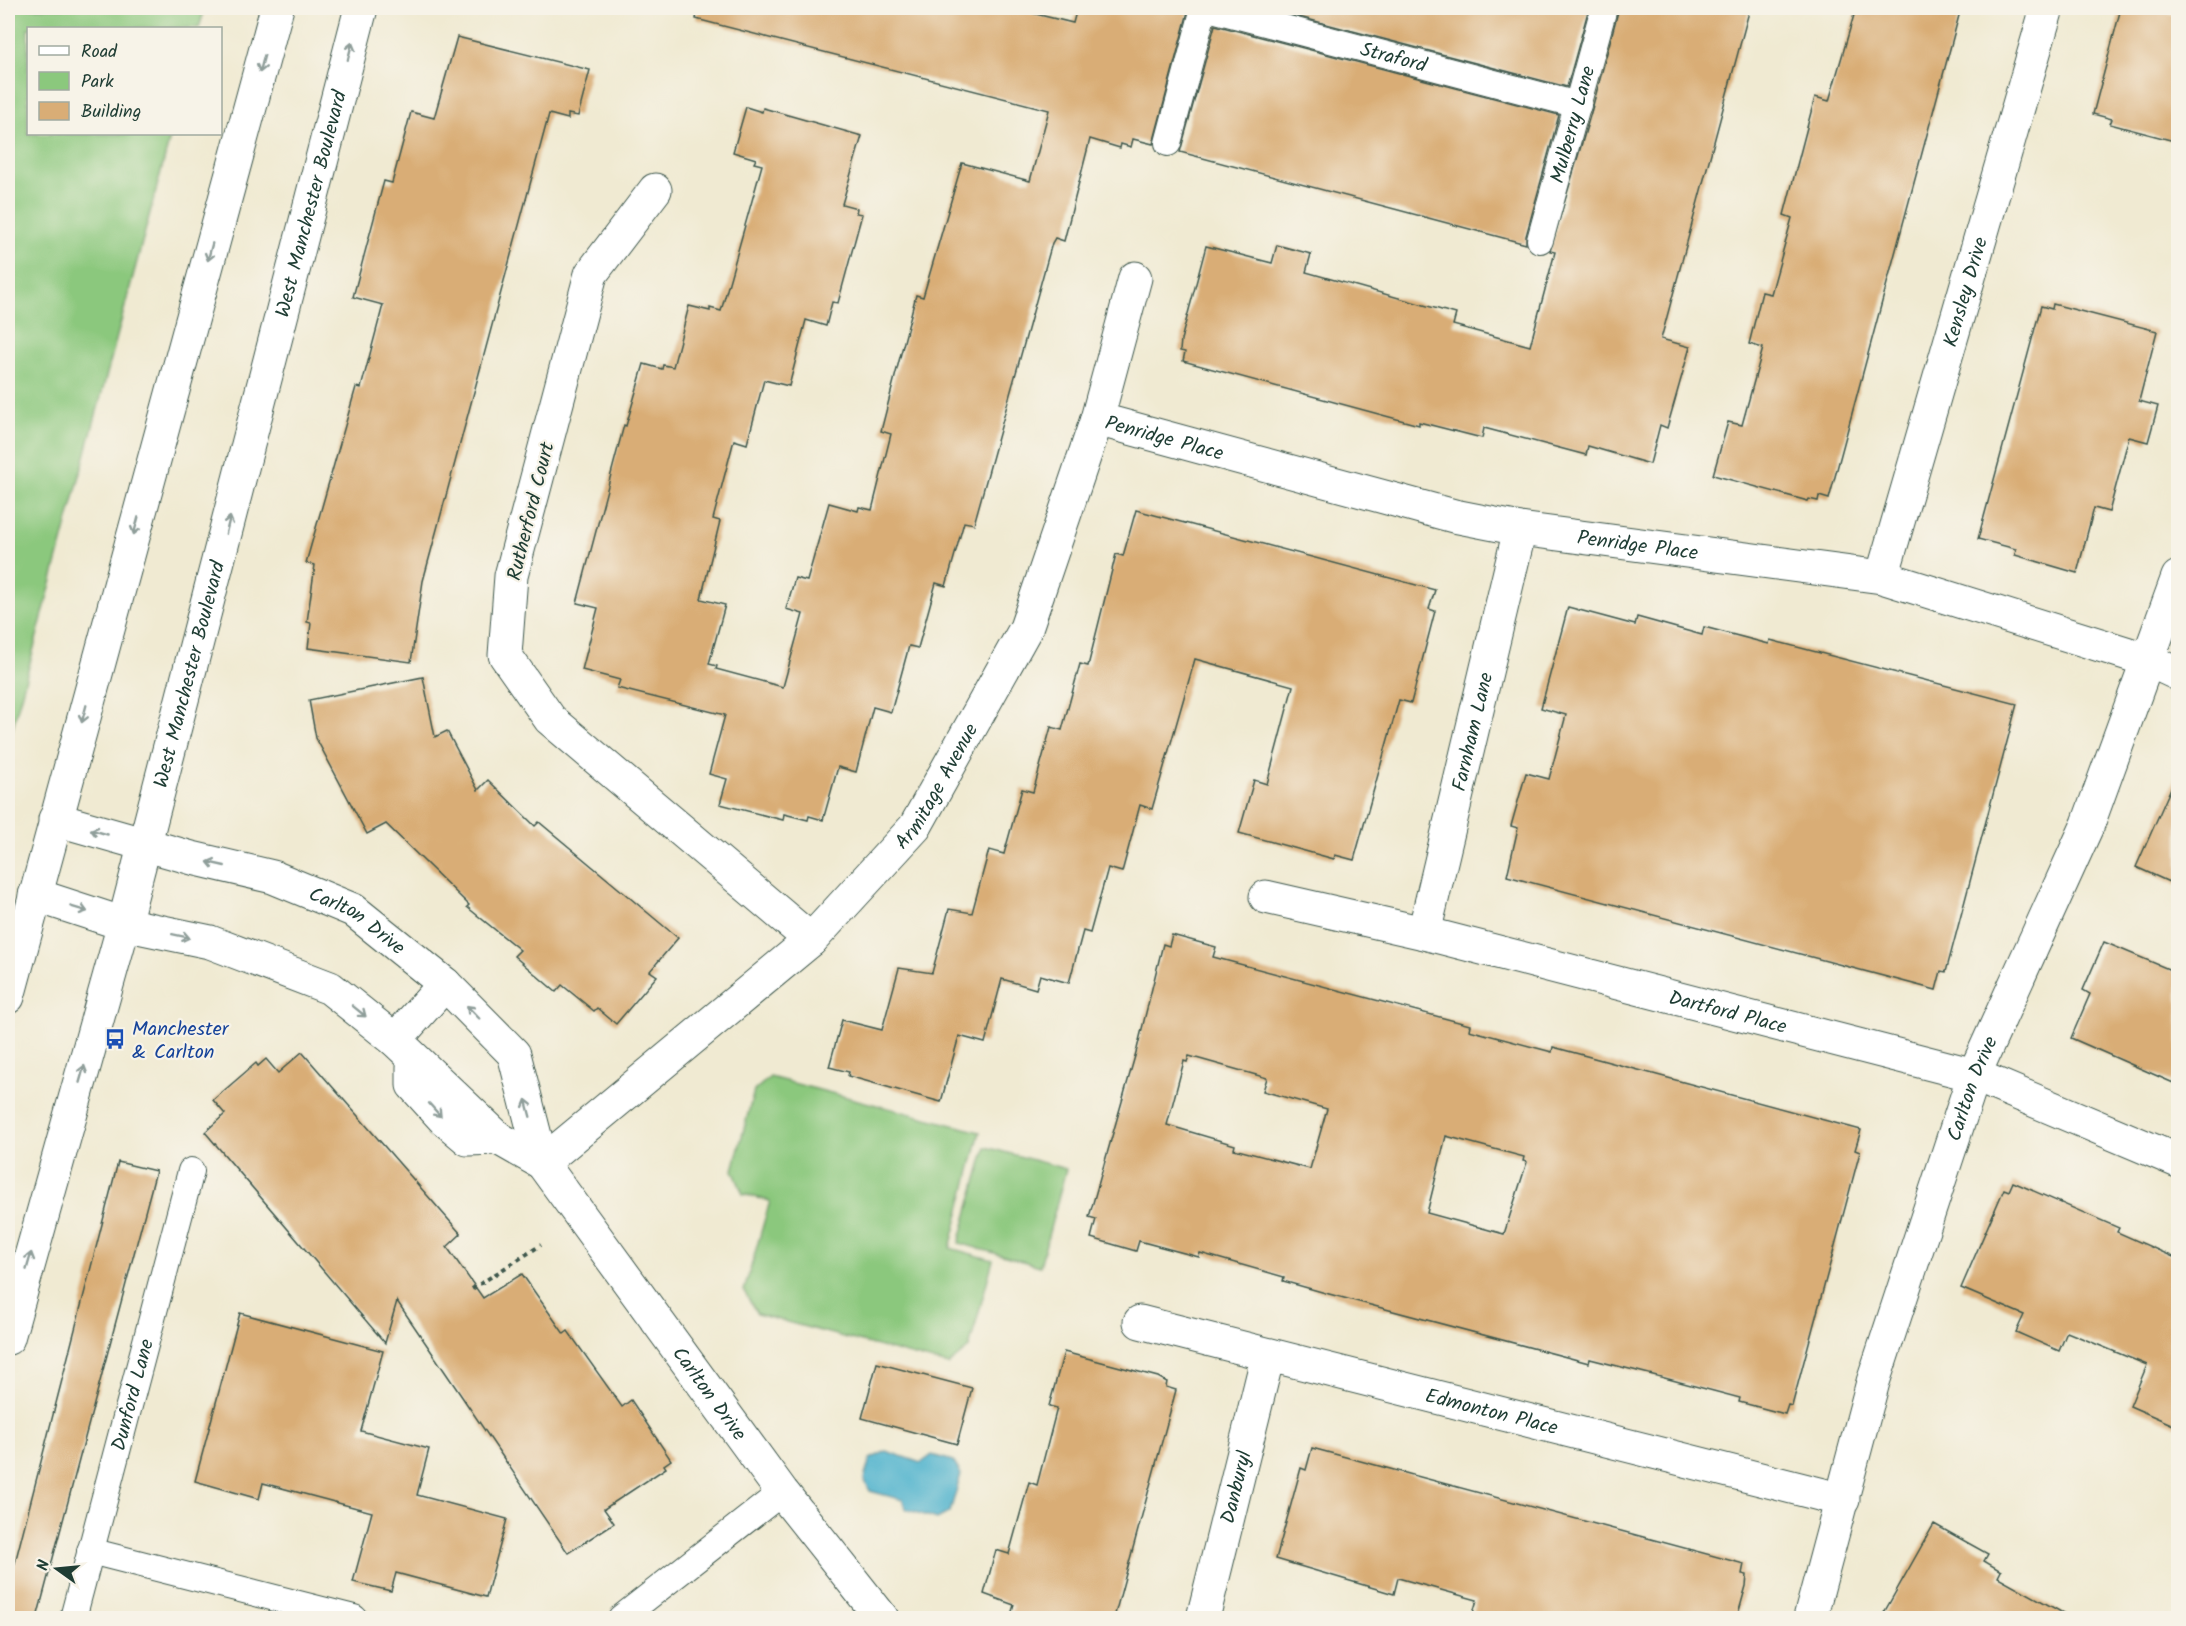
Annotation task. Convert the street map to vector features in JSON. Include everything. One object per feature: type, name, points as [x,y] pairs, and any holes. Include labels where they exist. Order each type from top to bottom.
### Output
[{"type":"street","points":[[8,997],[277,8]]},
{"type":"street","name":"West Manchester Boulevard","points":[[8,1338],[124,924],[143,845],[175,732],[361,8]]},
{"type":"street","name":"Kensley Drive","points":[[1882,577],[2047,8]]},
{"type":"street","name":"Rutherford Court","points":[[655,190],[591,274],[511,576],[505,655],[550,719],[811,940]]},
{"type":"street","name":"Armitage Avenue","points":[[542,1163],[811,940],[915,827],[1026,628],[1097,419],[1135,278]]},
{"type":"street","name":"Penridge Place","points":[[1097,419],[1454,516],[1520,529],[1882,577],[2148,660],[2178,674]]},
{"type":"street","name":"Farnham Lane","points":[[1424,933],[1520,529]]},
{"type":"street","name":"Carlton Drive","points":[[1810,1618],[1873,1382],[1974,1075],[2088,824],[2178,577]]},
{"type":"street","name":"Carlton Drive","points":[[55,819],[143,845],[273,877],[353,910],[445,984],[513,1054],[542,1163],[782,1492],[882,1618]]},
{"type":"street","name":"Carlton Drive","points":[[35,895],[124,924],[210,942],[330,988],[462,1101],[498,1138],[542,1163]]},
{"type":"street","name":"Dartford Place","points":[[1266,897],[1424,933],[1974,1075],[2178,1161]]},
{"type":"street","points":[[404,1050],[445,984]]},
{"type":"street","name":"Edmonton Place","points":[[1140,1322],[1843,1500]]},
{"type":"street","name":"Danburyl","points":[[1203,1618],[1268,1354]]},
{"type":"lane","points":[[1168,144],[1203,8]]},
{"type":"lane","name":"Straford","points":[[1208,8],[1578,105]]},
{"type":"lane","name":"Mulberry Lane","points":[[1540,240],[1604,8]]},
{"type":"lane","name":"Dunford Lane","points":[[73,1618],[191,1171]]},
{"type":"lane","points":[[621,1618],[782,1492]]},
{"type":"lane","points":[[90,1551],[354,1618]]},
{"type":"path","points":[[472,1289],[541,1245]]},
{"type":"green space","points":[[8,8],[205,8],[199,27],[27,27],[27,135],[171,135],[8,745]]},
{"type":"green space","points":[[770,1077],[980,1132],[950,1248],[993,1260],[969,1348],[948,1365],[757,1314],[744,1291],[770,1201],[743,1194],[733,1170],[754,1091]]},
{"type":"green space","points":[[986,1147],[1066,1169],[1040,1266],[959,1243]]},
{"type":"water","points":[[886,1451],[921,1463],[932,1455],[953,1461],[961,1474],[950,1512],[937,1519],[906,1509],[903,1500],[870,1491],[864,1479],[870,1459]]},
{"type":"building","points":[[698,8],[1011,8],[1073,23],[1077,8],[1189,8],[1153,144],[1133,139],[1131,147],[1121,144],[1120,148],[1090,139],[1064,241],[1055,238],[1052,243],[974,524],[964,522],[946,586],[936,583],[918,648],[909,646],[891,712],[873,707],[856,772],[838,767],[823,820],[809,816],[808,820],[784,814],[783,820],[720,804],[727,779],[709,774],[725,715],[617,688],[620,680],[582,670],[598,608],[577,603],[624,425],[626,426],[644,364],[662,369],[663,365],[673,367],[689,306],[721,311],[762,165],[754,163],[756,159],[733,152],[746,107],[762,112],[763,108],[862,136],[842,204],[857,208],[856,213],[862,214],[838,303],[832,302],[826,326],[806,320],[789,386],[764,380],[747,444],[734,440],[713,519],[720,521],[701,599],[725,605],[709,664],[717,666],[716,669],[783,687],[803,614],[786,609],[795,578],[807,581],[829,503],[858,511],[859,507],[872,510],[891,434],[881,431],[916,295],[923,297],[962,163],[1030,181],[1049,110],[696,19]]},
{"type":"building","points":[[1265,8],[1589,8],[1567,87]]},
{"type":"building","points":[[1619,8],[1750,8],[1661,339],[1690,347],[1667,428],[1660,425],[1650,464],[1588,446],[1586,455],[1484,428],[1482,438],[1419,422],[1419,425],[1183,361],[1185,352],[1180,351],[1181,340],[1206,246],[1272,263],[1277,245],[1311,254],[1306,272],[1456,314],[1453,325],[1530,346],[1555,252],[1550,251]]},
{"type":"building","points":[[1856,8],[1961,8],[1829,499],[1819,496],[1818,501],[1809,499],[1808,501],[1713,475],[1728,422],[1742,425],[1763,348],[1749,344],[1762,292],[1771,294],[1792,218],[1784,215],[1815,97],[1829,101]]},
{"type":"building","points":[[2121,8],[2144,8],[2178,16],[2178,142],[2110,124],[2112,119],[2093,114]]},
{"type":"building","points":[[1215,25],[1559,115],[1526,236],[1526,244],[1180,152]]},
{"type":"building","points":[[457,37],[590,70],[578,116],[568,114],[568,119],[549,114],[423,581],[411,662],[308,648],[311,623],[307,622],[315,565],[306,563],[356,387],[361,388],[383,305],[353,297],[384,181],[392,183],[411,112],[434,118]]},
{"type":"building","points":[[2053,304],[2157,331],[2139,401],[2158,406],[2148,442],[2129,437],[2109,512],[2094,508],[2077,573],[2015,555],[2016,549],[1978,539],[2041,306],[2052,309]]},
{"type":"building","points":[[1136,510],[1435,590],[1429,609],[1435,611],[1411,703],[1399,700],[1354,860],[1335,855],[1334,859],[1239,833],[1254,780],[1267,784],[1293,686],[1195,659],[1152,809],[1140,805],[1122,872],[1108,868],[1090,933],[1083,931],[1069,983],[1040,975],[1036,989],[1002,979],[985,1043],[959,1036],[941,1102],[848,1076],[849,1072],[829,1067],[842,1020],[882,1030],[899,968],[932,973],[949,909],[972,913],[989,850],[1004,854],[1022,789],[1033,792],[1051,727],[1062,730],[1080,664],[1088,666],[1116,554],[1123,556]]},
{"type":"building","points":[[1568,607],[1635,625],[1637,617],[1702,635],[1704,627],[1769,644],[1770,640],[2017,704],[1946,972],[1941,971],[1936,990],[1507,876],[1518,828],[1511,826],[1526,773],[1549,779],[1566,715],[1541,708]]},
{"type":"building","points":[[423,677],[435,737],[447,731],[478,790],[488,780],[535,826],[539,822],[678,938],[650,971],[657,976],[616,1024],[597,1008],[594,1011],[562,985],[556,992],[514,956],[520,950],[467,907],[469,905],[386,824],[367,834],[316,738],[309,700]]},
{"type":"building","points":[[2178,772],[2178,886],[2136,867]]},
{"type":"building","points":[[1172,935],[1216,947],[1213,957],[1470,1025],[1469,1030],[1552,1052],[1553,1047],[1861,1130],[1855,1150],[1860,1152],[1792,1406],[1788,1405],[1785,1414],[1739,1402],[1740,1398],[1657,1376],[1590,1359],[1589,1363],[1329,1294],[1283,1281],[1284,1277],[1200,1253],[1199,1257],[1139,1241],[1136,1251],[1091,1238],[1096,1219],[1089,1217],[1137,1049],[1163,944],[1169,946]],"holes":[[[1189,1056],[1267,1078],[1263,1091],[1327,1109],[1310,1169],[1234,1149],[1235,1145],[1167,1125],[1184,1061],[1187,1062]],[[1446,1136],[1524,1157],[1523,1161],[1527,1162],[1504,1234],[1427,1213]]]},
{"type":"building","points":[[2104,942],[2178,973],[2178,1085],[2071,1038],[2090,994],[2083,990]]},
{"type":"building","points":[[302,1052],[461,1234],[447,1247],[483,1298],[522,1274],[564,1334],[568,1331],[622,1407],[631,1400],[671,1460],[664,1465],[666,1468],[604,1509],[614,1523],[568,1553],[397,1301],[385,1343],[205,1132],[225,1114],[213,1100],[256,1063],[258,1066],[266,1059],[278,1073]]},
{"type":"building","points":[[118,1162],[156,1171],[37,1618],[8,1618],[8,1590]]},
{"type":"building","points":[[2013,1182],[2119,1228],[2117,1232],[2178,1259],[2178,1427],[2130,1406],[2147,1365],[2067,1332],[2059,1351],[2016,1332],[2024,1315],[1961,1288],[2004,1189],[2009,1191]]},
{"type":"building","points":[[240,1313],[383,1351],[361,1431],[429,1449],[417,1495],[507,1519],[486,1597],[396,1573],[391,1591],[353,1582],[372,1512],[263,1483],[259,1499],[195,1481]]},
{"type":"building","points":[[1064,1352],[1158,1377],[1167,1382],[1166,1387],[1176,1390],[1114,1618],[1010,1618],[1014,1605],[984,1594],[996,1550],[1009,1554],[1029,1482],[1037,1485],[1057,1408],[1049,1406]]},
{"type":"building","points":[[877,1363],[972,1388],[957,1444],[862,1418]]},
{"type":"building","points":[[1312,1448],[1744,1564],[1742,1574],[1747,1575],[1746,1586],[1737,1618],[1493,1618],[1473,1613],[1477,1600],[1398,1578],[1394,1594],[1276,1559],[1301,1468],[1306,1470]]},
{"type":"building","points":[[1934,1524],[1988,1554],[1984,1561],[2001,1571],[1998,1577],[2072,1618],[1881,1618]]},
{"type":"place","name":"Manchester & Carlton","points":[[115,1039]]}]
